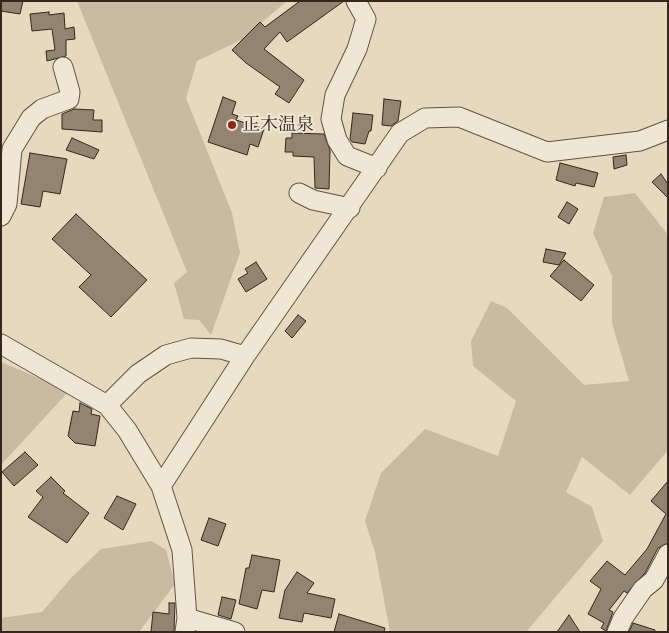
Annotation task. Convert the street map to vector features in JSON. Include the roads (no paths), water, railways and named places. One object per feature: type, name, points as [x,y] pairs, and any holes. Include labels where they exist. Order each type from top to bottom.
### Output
[{"type":"street","points":[[356,1],[366,19],[357,49],[334,95],[331,119],[337,140],[347,156],[377,168]]},
{"type":"street","points":[[1,216],[7,204],[9,194],[12,149],[31,118],[42,109],[69,99],[70,92],[63,67]]},
{"type":"street","points":[[161,486],[245,356],[350,208],[400,133],[425,118],[459,117],[547,152],[640,141],[668,130]]},
{"type":"street","points":[[300,193],[313,200],[350,208]]},
{"type":"street","points":[[1,344],[107,405],[127,430],[161,486],[182,550],[186,625],[236,632]]},
{"type":"street","points":[[107,405],[138,374],[166,355],[191,348],[222,349],[245,356]]},
{"type":"street","points":[[617,632],[623,618],[644,589],[654,580],[668,554]]},
{"type":"place","name":"正木温泉","points":[[232,125]]}]
